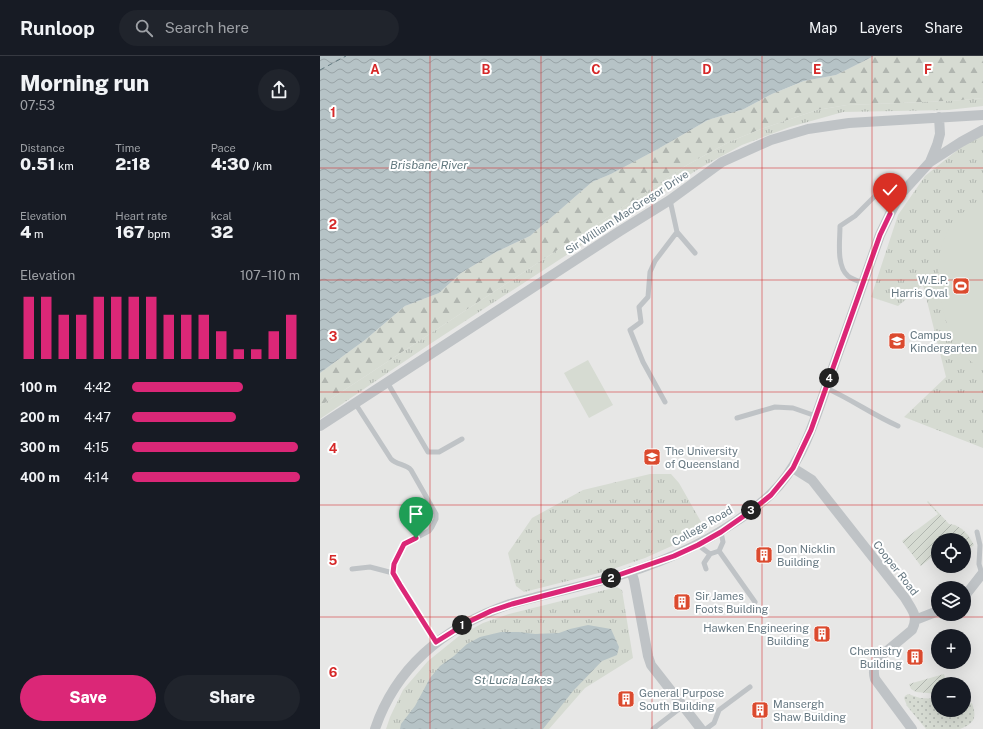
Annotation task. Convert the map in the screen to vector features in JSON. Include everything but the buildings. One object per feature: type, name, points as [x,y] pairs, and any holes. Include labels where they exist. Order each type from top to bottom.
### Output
[{"type":"street","name":"Sir William MacGregor Drive","points":[[320,426],[620,230],[670,200],[722,162],[771,140],[808,129],[849,122],[983,115]]},
{"type":"street","name":"College Road","points":[[930,162],[940,134],[939,117]]},
{"type":"street","name":"College Road","points":[[376,729],[389,697],[402,677],[416,660],[436,642],[468,622],[491,611],[512,604],[604,580],[674,556],[721,532],[771,495],[793,468],[811,430],[880,235],[900,195],[930,162],[983,130]]},
{"type":"street","name":"Cooper Road","points":[[793,468],[812,480],[905,598],[915,614],[915,620]]},
{"type":"street","points":[[631,571],[651,665],[701,729]]},
{"type":"street","points":[[971,588],[982,574]]},
{"type":"street","points":[[912,729],[875,679],[874,667],[877,660],[882,655],[912,630],[915,620],[931,614]]},
{"type":"lane","points":[[863,283],[849,276],[843,268],[840,256],[840,226],[855,216],[878,192]]},
{"type":"lane","points":[[670,200],[677,232],[695,253]]},
{"type":"lane","points":[[665,402],[643,362],[630,330],[641,322],[639,307],[648,297],[650,272],[655,261],[677,232]]},
{"type":"lane","points":[[387,382],[428,452],[439,452],[462,439]]},
{"type":"lane","points":[[826,388],[898,426]]},
{"type":"lane","points":[[355,403],[391,459],[395,463],[408,466],[411,470],[436,514],[436,519],[428,531],[404,544],[394,564],[393,573],[436,642]]},
{"type":"lane","points":[[737,418],[774,407],[793,408],[816,416]]},
{"type":"lane","points":[[719,551],[722,542],[721,532]]},
{"type":"lane","points":[[977,532],[980,545],[979,564],[982,574]]},
{"type":"lane","points":[[698,545],[710,554]]},
{"type":"lane","points":[[706,570],[704,562],[710,554],[719,551]]},
{"type":"lane","points":[[719,551],[756,602]]},
{"type":"lane","points":[[352,569],[370,567],[393,573]]},
{"type":"lane","points":[[706,729],[714,723],[719,710],[750,687]]},
{"type":"lane","points":[[652,729],[683,706]]},
{"type":"shaded area","name":"The University of Queensland","points":[[874,56],[983,56],[983,729],[320,729],[320,373],[365,340],[405,306],[461,273],[592,182],[658,149],[708,120],[744,109],[772,94]]},
{"type":"green space","points":[[874,56],[983,56],[983,98],[951,101],[847,105],[817,110],[761,129],[729,142],[687,165],[320,406],[320,373],[365,340],[405,306],[439,293],[461,273],[496,252],[530,236],[592,182],[611,174],[658,149],[708,120],[744,109],[772,94],[804,81],[836,75]]},
{"type":"green space","points":[[983,98],[983,106],[948,110],[843,112],[790,127],[742,145],[700,168],[430,344],[320,419],[320,406],[687,165],[729,142],[761,129],[817,110],[847,105],[950,101]]},
{"type":"green space","points":[[983,135],[983,448],[904,417],[946,377],[923,285],[898,306],[871,297],[898,215],[925,176],[970,140]]},
{"type":"green space","name":"W.E.P. Harris Oval","points":[[983,198],[983,369],[963,355],[949,331],[941,298],[939,264],[941,249],[948,231],[966,210]]},
{"type":"green space","points":[[588,360],[613,405],[589,418],[564,373]]},
{"type":"green space","points":[[650,474],[671,474],[679,483],[704,527],[704,530],[645,558],[607,571],[524,592],[516,586],[508,553],[532,518],[583,490]]},
{"type":"green space","points":[[928,501],[949,524],[955,525],[966,533],[931,533],[931,558],[921,566],[902,541],[938,514],[927,502]]},
{"type":"green space","points":[[971,540],[974,545],[971,547]]},
{"type":"green space","name":"St Lucia Lakes","points":[[617,587],[622,590],[633,658],[585,688],[549,729],[386,729],[403,690],[428,661],[459,636],[483,623],[509,614]]},
{"type":"green space","points":[[944,674],[945,677],[934,677]]},
{"type":"green space","points":[[931,678],[931,693],[916,692],[911,689],[909,684]]},
{"type":"green space","points":[[908,694],[920,698],[931,699],[931,717],[971,717],[972,703],[974,719],[969,725],[960,729],[926,729],[907,706],[904,698]]},
{"type":"water","name":"Brisbane River","points":[[320,56],[874,56],[836,75],[804,81],[772,94],[744,109],[708,120],[658,149],[611,174],[592,182],[530,236],[496,252],[461,273],[439,293],[405,306],[365,340],[320,373]]},
{"type":"water","name":"St Lucia Lakes","points":[[588,625],[611,629],[619,647],[617,655],[602,661],[573,691],[543,729],[400,729],[401,724],[415,706],[430,678],[440,666],[467,644],[480,637],[501,632],[535,634],[559,633]]},
{"type":"ferry route","points":[[320,70],[346,56]]},
{"type":"place","name":"W.E.P. Harris Oval","points":[[961,286]]},
{"type":"place","name":"Campus Kindergarten","points":[[897,341]]},
{"type":"place","name":"The University of Queensland","points":[[652,457]]},
{"type":"place","name":"Don Nicklin Building","points":[[764,555]]},
{"type":"place","name":"Sir James Foots Building","points":[[682,602]]},
{"type":"place","name":"Hawken Engineering Building","points":[[822,634]]},
{"type":"place","name":"Chemistry Building","points":[[915,657]]},
{"type":"place","name":"General Purpose South Building","points":[[626,699]]},
{"type":"place","name":"Mansergh Shaw Building","points":[[760,710]]},
{"type":"route","points":[[416,538],[404,544],[394,564],[393,573],[436,642],[468,622],[491,611],[604,580],[631,571],[674,556],[721,532],[771,495],[793,468],[811,430],[880,235],[890,214]]}]
